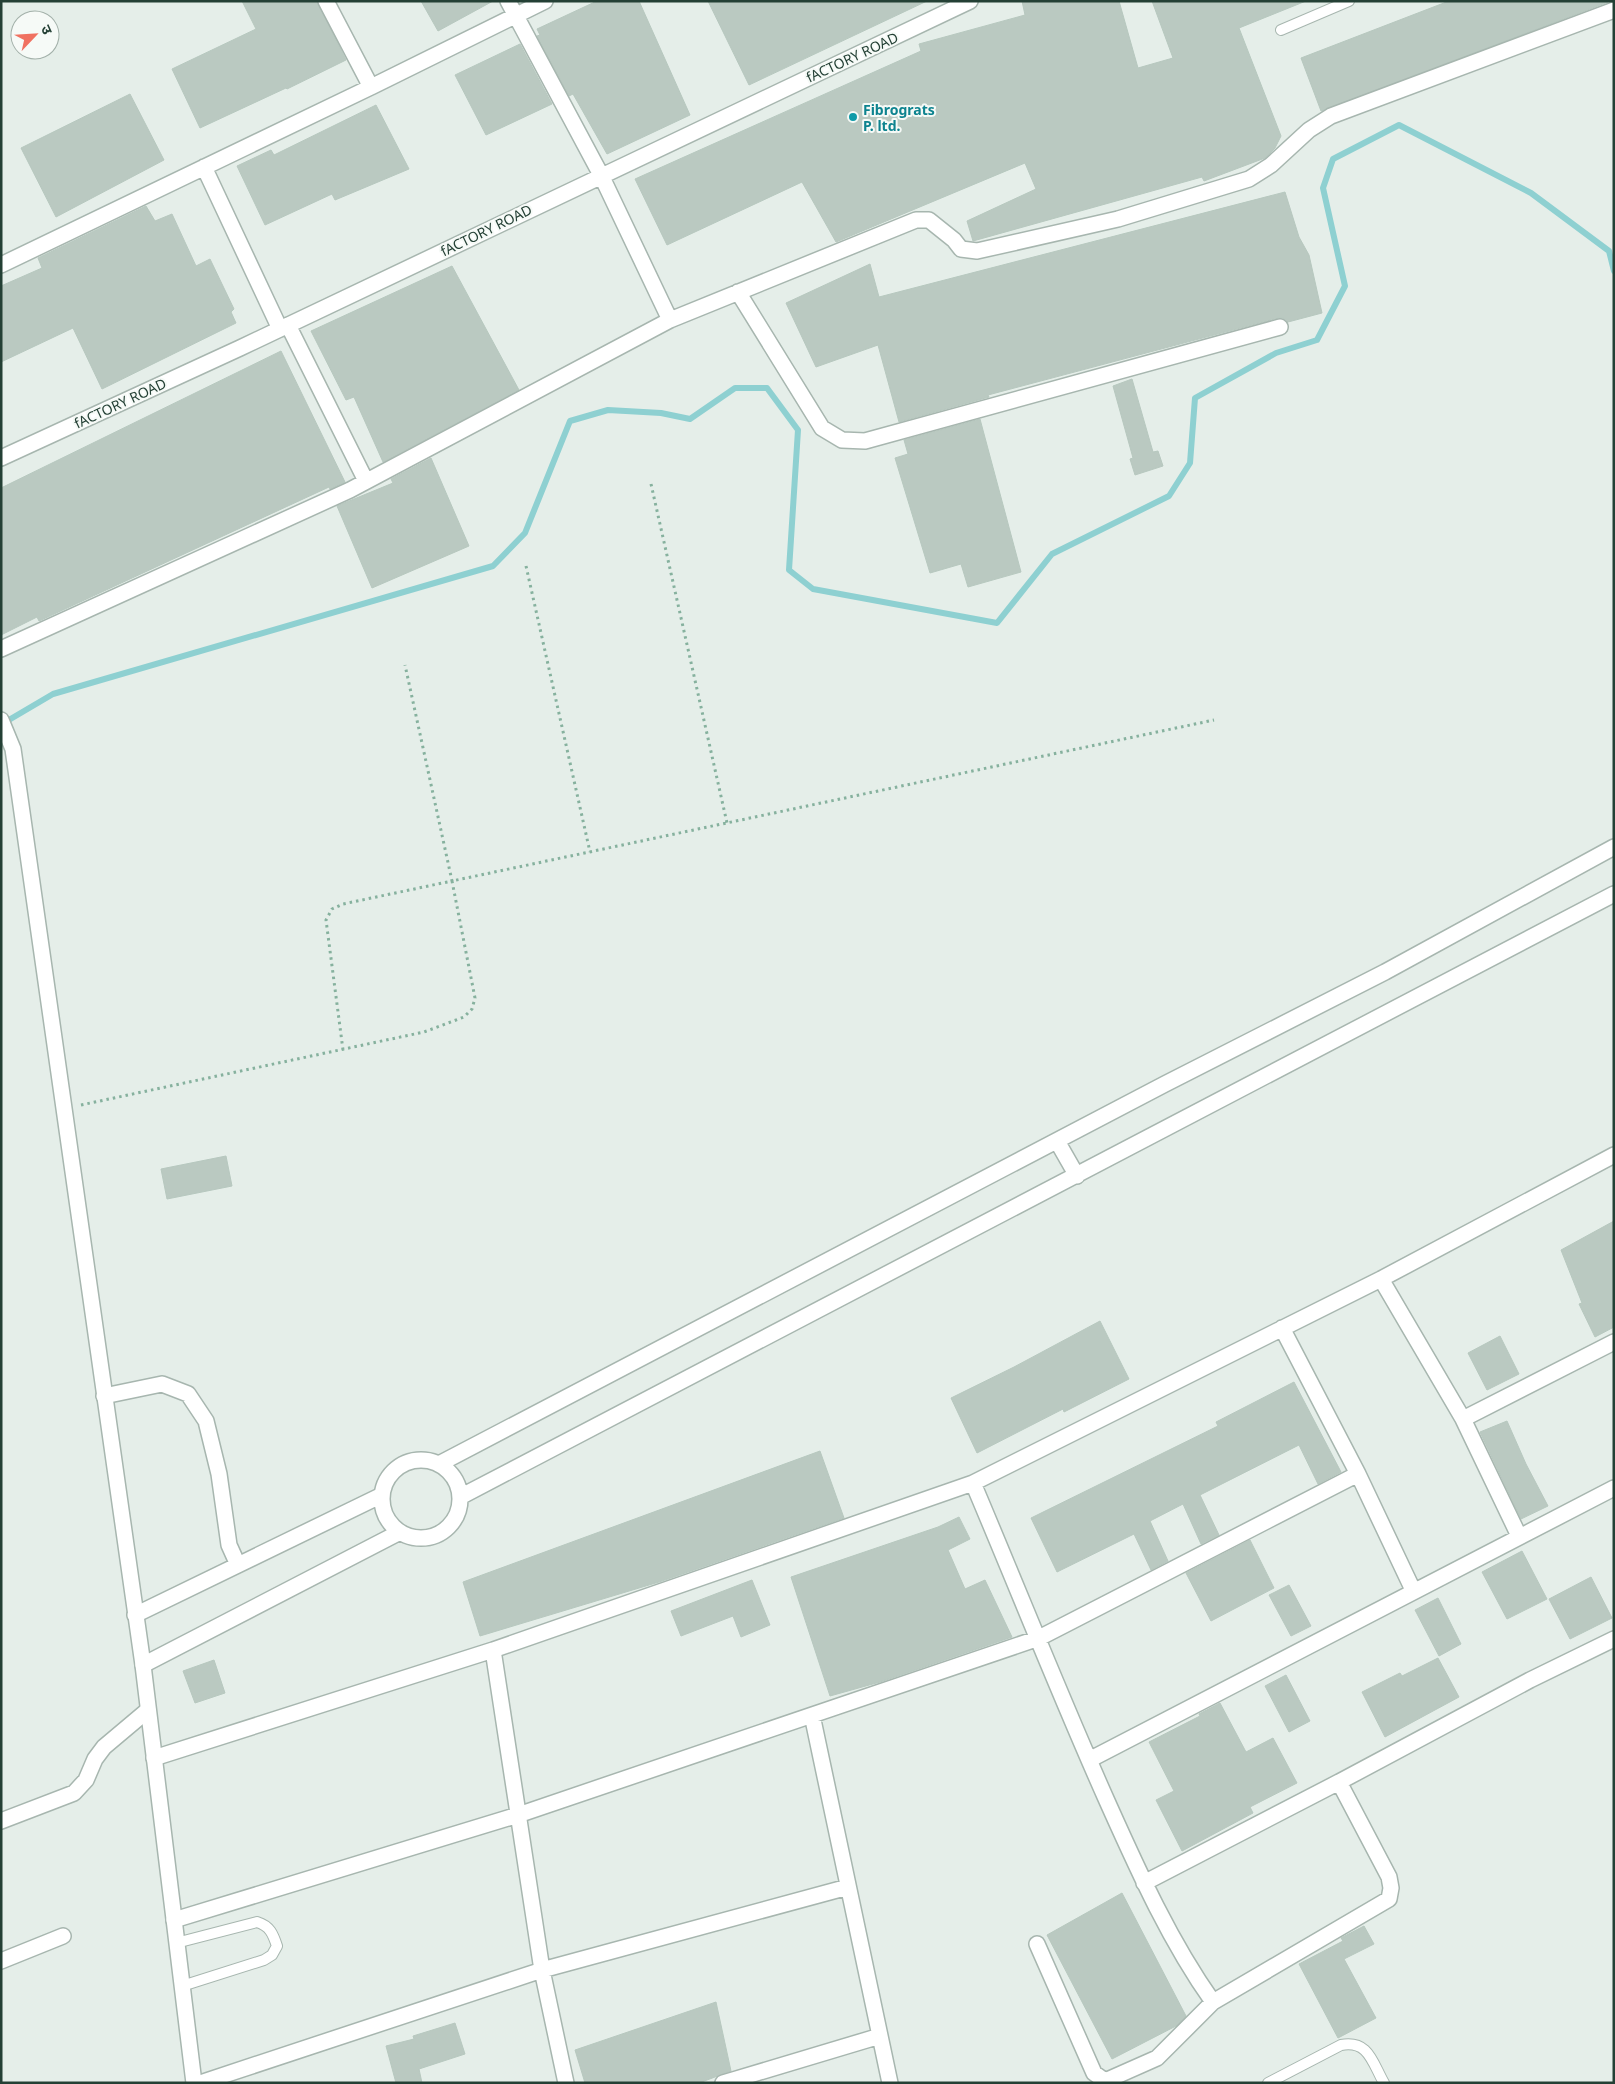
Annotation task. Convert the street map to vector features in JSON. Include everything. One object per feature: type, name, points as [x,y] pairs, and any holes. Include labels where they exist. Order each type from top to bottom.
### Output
[{"type":"street","points":[[326,1],[371,87]]},
{"type":"street","points":[[508,1],[601,176],[670,320]]},
{"type":"street","points":[[1,265],[545,1]]},
{"type":"street","name":"fACTORY ROAD","points":[[1,458],[284,327],[970,1]]},
{"type":"street","points":[[1,649],[366,481],[670,320],[916,220],[929,220],[954,240],[961,249],[977,252],[1118,219],[1248,179],[1271,165],[1309,130],[1331,116],[1614,10]]},
{"type":"street","points":[[204,167],[284,327],[366,481]]},
{"type":"street","points":[[738,292],[822,428],[842,440],[865,441],[1280,328]]},
{"type":"street","points":[[1,720],[13,749],[143,1665],[194,2083]]},
{"type":"street","points":[[439,1464],[1385,972],[1614,848]]},
{"type":"street","points":[[460,1497],[1613,897]]},
{"type":"street","points":[[1057,1141],[1077,1176]]},
{"type":"street","points":[[154,1758],[493,1650],[973,1483],[1381,1279],[1614,1155]]},
{"type":"street","points":[[1381,1279],[1463,1420],[1519,1536]]},
{"type":"street","points":[[1282,1328],[1358,1474],[1413,1590]]},
{"type":"street","points":[[1463,1420],[1614,1342]]},
{"type":"street","points":[[104,1396],[162,1384],[188,1394],[206,1421],[218,1474],[229,1545],[238,1565]]},
{"type":"street","points":[[418,1460],[439,1464],[454,1478],[460,1497],[460,1508],[456,1518],[441,1533],[421,1539],[410,1537],[392,1525],[382,1506],[382,1495],[390,1475],[398,1468],[418,1460]]},
{"type":"street","points":[[174,1920],[518,1815],[1039,1638],[1358,1474]]},
{"type":"street","points":[[973,1483],[1089,1760],[1144,1882],[1198,1981],[1213,2002]]},
{"type":"street","points":[[1089,1760],[1413,1590],[1614,1488]]},
{"type":"street","points":[[135,1615],[382,1495]]},
{"type":"street","points":[[143,1665],[400,1532]]},
{"type":"street","points":[[1144,1882],[1339,1782],[1514,1689],[1614,1639]]},
{"type":"street","points":[[493,1650],[542,1970],[566,2083]]},
{"type":"street","points":[[1,1821],[74,1793],[86,1780],[95,1760],[104,1747],[148,1710]]},
{"type":"street","points":[[812,1715],[890,2083]]},
{"type":"street","points":[[1037,1944],[1094,2073],[1105,2080],[1157,2058],[1213,2002],[1388,1900],[1391,1888],[1389,1877],[1339,1782]]},
{"type":"street","points":[[200,2083],[542,1970],[848,1886]]},
{"type":"street","points":[[1,1961],[63,1936]]},
{"type":"street","points":[[723,2083],[880,2036]]},
{"type":"lane","points":[[1281,30],[1349,1]]},
{"type":"lane","points":[[176,1942],[257,1922],[266,1925],[273,1934],[277,1946],[272,1954],[264,1960],[182,1986]]},
{"type":"lane","points":[[1268,2083],[1341,2044],[1352,2043],[1360,2045],[1367,2051],[1384,2083]]},
{"type":"path","points":[[651,484],[728,823]]},
{"type":"path","points":[[526,566],[590,852]]},
{"type":"path","points":[[64,1109],[424,1032],[464,1017],[472,1009],[475,998],[405,665]]},
{"type":"path","points":[[342,1050],[326,920],[332,909],[343,904],[1214,720]]},
{"type":"building","points":[[242,1],[317,1],[346,60],[200,128],[172,69],[256,29]]},
{"type":"building","points":[[421,1],[493,1],[438,31]]},
{"type":"building","points":[[597,1],[639,1],[690,115],[607,154],[573,94],[569,96],[537,36],[540,35],[537,29]]},
{"type":"building","points":[[708,1],[927,1],[749,85]]},
{"type":"building","points":[[1022,1],[1119,1],[1138,68],[1173,58],[1152,1],[1306,1],[1239,28],[1281,136],[1275,148],[1265,158],[1204,181],[1202,177],[973,241],[967,221],[1036,189],[1025,163],[836,242],[802,182],[667,245],[635,179],[921,51],[919,44],[1025,15]]},
{"type":"building","points":[[1449,1],[1608,2],[1321,111],[1301,58]]},
{"type":"building","points":[[520,44],[552,104],[486,135],[455,75]]},
{"type":"building","points":[[130,94],[164,160],[56,217],[21,148]]},
{"type":"building","points":[[376,105],[409,169],[335,200],[332,194],[265,225],[237,166],[271,150],[274,155]]},
{"type":"building","points":[[1285,192],[1299,237],[1309,255],[1322,313],[1288,322],[1283,318],[1278,318],[988,395],[989,397],[899,422],[878,345],[816,367],[786,303],[870,264],[879,297]]},
{"type":"building","points":[[146,206],[155,221],[172,214],[196,266],[210,259],[234,309],[231,312],[236,323],[102,389],[73,328],[1,362],[1,286],[42,268],[38,258]]},
{"type":"building","points":[[452,266],[519,390],[383,462],[354,397],[346,400],[311,331]]},
{"type":"building","points":[[281,351],[345,482],[330,489],[329,487],[39,621],[37,617],[1,635],[1,488]]},
{"type":"building","points":[[1132,379],[1153,452],[1158,451],[1163,466],[1135,475],[1130,459],[1133,458],[1113,386]]},
{"type":"building","points":[[980,419],[1021,572],[968,587],[961,564],[930,573],[895,458],[908,454],[904,440]]},
{"type":"building","points":[[431,458],[469,546],[372,588],[337,506],[393,483],[391,479]]},
{"type":"building","points":[[226,1156],[232,1186],[167,1199],[161,1169]]},
{"type":"building","points":[[1614,1221],[1614,1327],[1595,1337],[1579,1304],[1582,1303],[1561,1250]]},
{"type":"building","points":[[1100,1321],[1129,1379],[1064,1412],[1063,1409],[977,1453],[951,1398]]},
{"type":"building","points":[[1500,1336],[1519,1374],[1487,1390],[1468,1353]]},
{"type":"building","points":[[1294,1382],[1341,1472],[1318,1484],[1299,1445],[1200,1495],[1219,1535],[1201,1544],[1183,1504],[1150,1521],[1168,1561],[1151,1570],[1134,1534],[1057,1572],[1031,1518],[1218,1426],[1216,1422]]},
{"type":"building","points":[[1507,1421],[1526,1464],[1548,1506],[1521,1519],[1480,1432]]},
{"type":"building","points":[[820,1451],[844,1518],[659,1582],[480,1636],[463,1582]]},
{"type":"building","points":[[959,1517],[970,1539],[948,1550],[965,1589],[985,1580],[1012,1637],[880,1682],[830,1696],[791,1577],[938,1527]]},
{"type":"building","points":[[1250,1540],[1274,1588],[1211,1621],[1186,1573]]},
{"type":"building","points":[[1522,1551],[1547,1599],[1507,1619],[1482,1572]]},
{"type":"building","points":[[1591,1577],[1612,1618],[1570,1639],[1549,1599]]},
{"type":"building","points":[[752,1580],[770,1625],[741,1637],[733,1616],[681,1636],[671,1611]]},
{"type":"building","points":[[1289,1585],[1311,1626],[1291,1636],[1269,1595]]},
{"type":"building","points":[[1438,1598],[1461,1644],[1439,1656],[1415,1610]]},
{"type":"building","points":[[1438,1658],[1459,1697],[1385,1737],[1362,1692],[1400,1673],[1402,1676]]},
{"type":"building","points":[[214,1660],[225,1693],[195,1703],[183,1671]]},
{"type":"building","points":[[1286,1675],[1310,1721],[1289,1732],[1265,1686]]},
{"type":"building","points":[[1220,1703],[1246,1752],[1273,1738],[1297,1783],[1250,1807],[1253,1813],[1182,1851],[1156,1800],[1174,1791],[1149,1742],[1200,1716],[1199,1714]]},
{"type":"building","points":[[1122,1893],[1186,2016],[1176,2026],[1112,2059],[1047,1935]]},
{"type":"building","points":[[1364,1926],[1374,1944],[1344,1959],[1376,2018],[1338,2038],[1299,1964],[1343,1941],[1341,1938]]},
{"type":"building","points":[[716,2002],[731,2071],[699,2083],[585,2083],[575,2050]]},
{"type":"building","points":[[455,2023],[465,2054],[419,2069],[422,2083],[396,2083],[386,2046],[414,2039],[413,2036]]},
{"type":"waterway","points":[[2,724],[53,694],[493,566],[525,533],[570,421],[608,410],[661,413],[690,419],[735,388],[767,388],[798,430],[789,570],[813,589],[997,623],[1052,554],[1169,496],[1190,463],[1195,398],[1276,353],[1317,340],[1345,286],[1323,188],[1333,159],[1399,125],[1531,193],[1609,251],[1614,271]]},
{"type":"place","name":"Fibrograts P. ltd.","points":[[853,117]]}]
